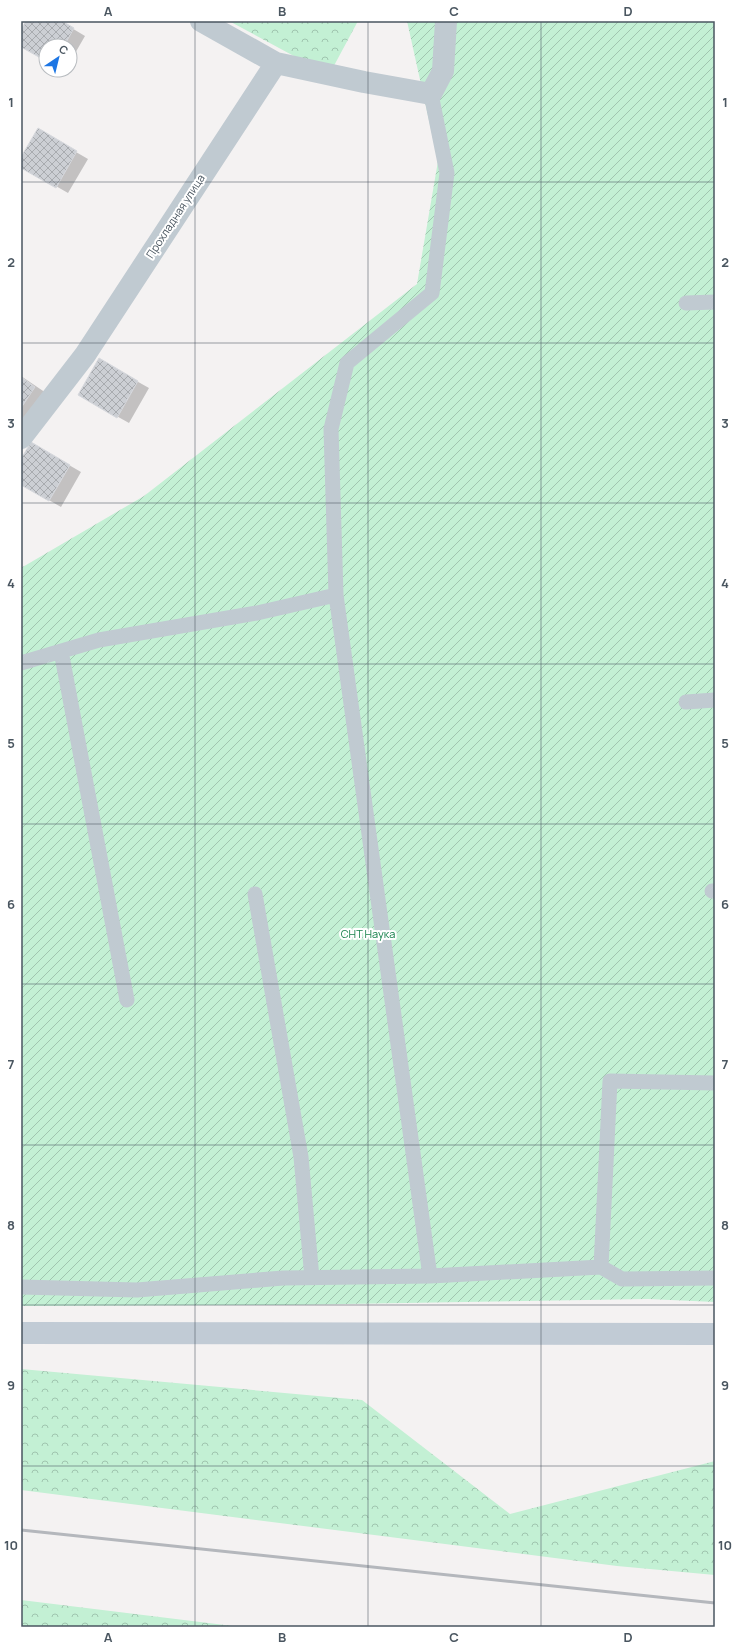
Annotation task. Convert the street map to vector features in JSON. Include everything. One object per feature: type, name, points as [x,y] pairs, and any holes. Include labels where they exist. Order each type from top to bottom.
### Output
[{"type":"street","points":[[201,21],[276,63],[364,82],[431,94],[443,71],[446,21]]},
{"type":"street","name":"Прохладная улица","points":[[21,438],[85,355],[276,63]]},
{"type":"street","points":[[21,1333],[715,1334]]},
{"type":"lane","points":[[430,1276],[336,595],[331,429],[347,363],[432,293],[446,173],[431,94]]},
{"type":"lane","points":[[686,303],[715,302]]},
{"type":"lane","points":[[21,663],[99,640],[257,613],[336,595]]},
{"type":"lane","points":[[61,651],[127,1000]]},
{"type":"lane","points":[[686,702],[715,700]]},
{"type":"lane","points":[[255,894],[301,1157],[312,1278]]},
{"type":"lane","points":[[601,1267],[610,1081],[715,1083]]},
{"type":"lane","points":[[21,1288],[137,1290],[283,1278],[430,1276],[601,1267],[622,1279],[715,1278]]},
{"type":"green space","points":[[229,21],[358,21],[329,75]]},
{"type":"green space","name":"СНТ Наука","points":[[407,21],[715,21],[715,1302],[648,1299],[285,1305],[21,1306],[21,568],[144,496],[417,284],[438,161]]},
{"type":"green space","points":[[21,1369],[362,1400],[510,1514],[715,1461],[715,1575],[617,1566],[21,1490]]},
{"type":"green space","points":[[21,1600],[241,1627],[21,1627]]},
{"type":"building","points":[[26,21],[62,21],[74,28],[68,38],[38,38],[38,57],[21,47],[21,30]]},
{"type":"building","points":[[38,128],[77,151],[56,188],[21,168],[21,157]]},
{"type":"building","points":[[99,358],[138,381],[117,418],[78,395]]},
{"type":"building","points":[[21,377],[35,387],[21,408]]},
{"type":"building","points":[[31,442],[70,465],[49,501],[21,485],[21,459]]},
{"type":"railway","points":[[21,1530],[715,1603]]}]
